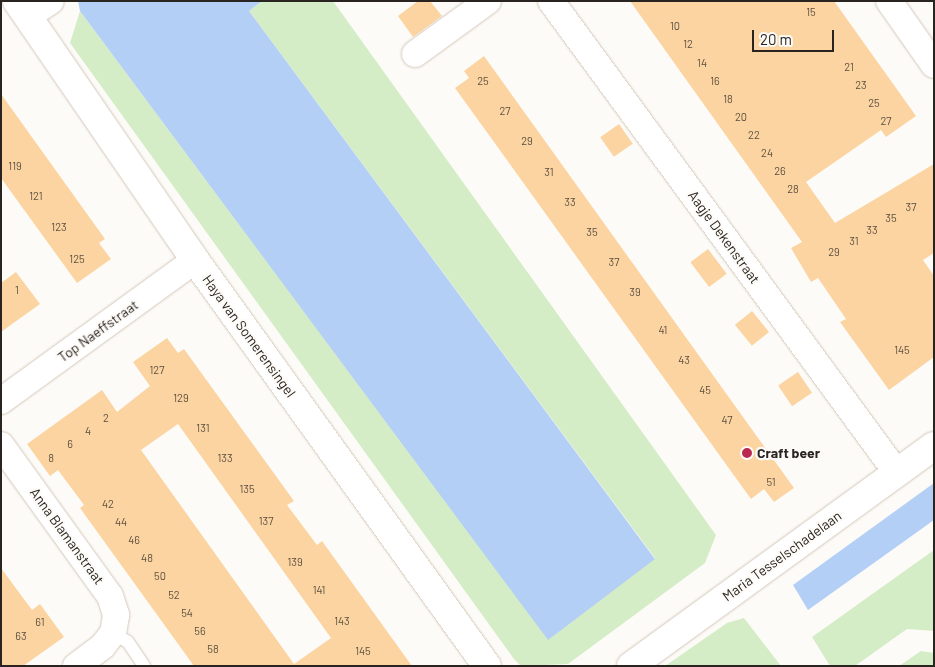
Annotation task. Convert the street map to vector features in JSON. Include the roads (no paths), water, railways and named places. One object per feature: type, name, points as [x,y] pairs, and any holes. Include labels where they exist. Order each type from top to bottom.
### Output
[{"type":"street","points":[[23,9],[51,1]]},
{"type":"street","points":[[415,54],[488,1]]},
{"type":"street","name":"Aagje Dekenstraat","points":[[551,1],[897,474]]},
{"type":"street","points":[[889,1],[934,65]]},
{"type":"street","name":"Haya van Somerensingel","points":[[23,9],[195,260],[487,666]]},
{"type":"street","name":"Top Naeffstraat","points":[[1,401],[195,260]]},
{"type":"street","name":"Anna Blamanstraat","points":[[1,445],[110,596],[116,615],[113,633]]},
{"type":"street","name":"Maria Tesselschadelaan","points":[[631,666],[934,446]]},
{"type":"street","points":[[76,666],[103,646],[113,633]]},
{"type":"lane","points":[[113,633],[128,642],[144,666]]},
{"type":"water","points":[[78,1],[262,1],[249,11],[655,559],[548,640],[80,11]]},
{"type":"water","points":[[934,483],[934,520],[808,610],[793,585]]},
{"type":"place","name":"Craft beer","points":[[747,453]]}]
